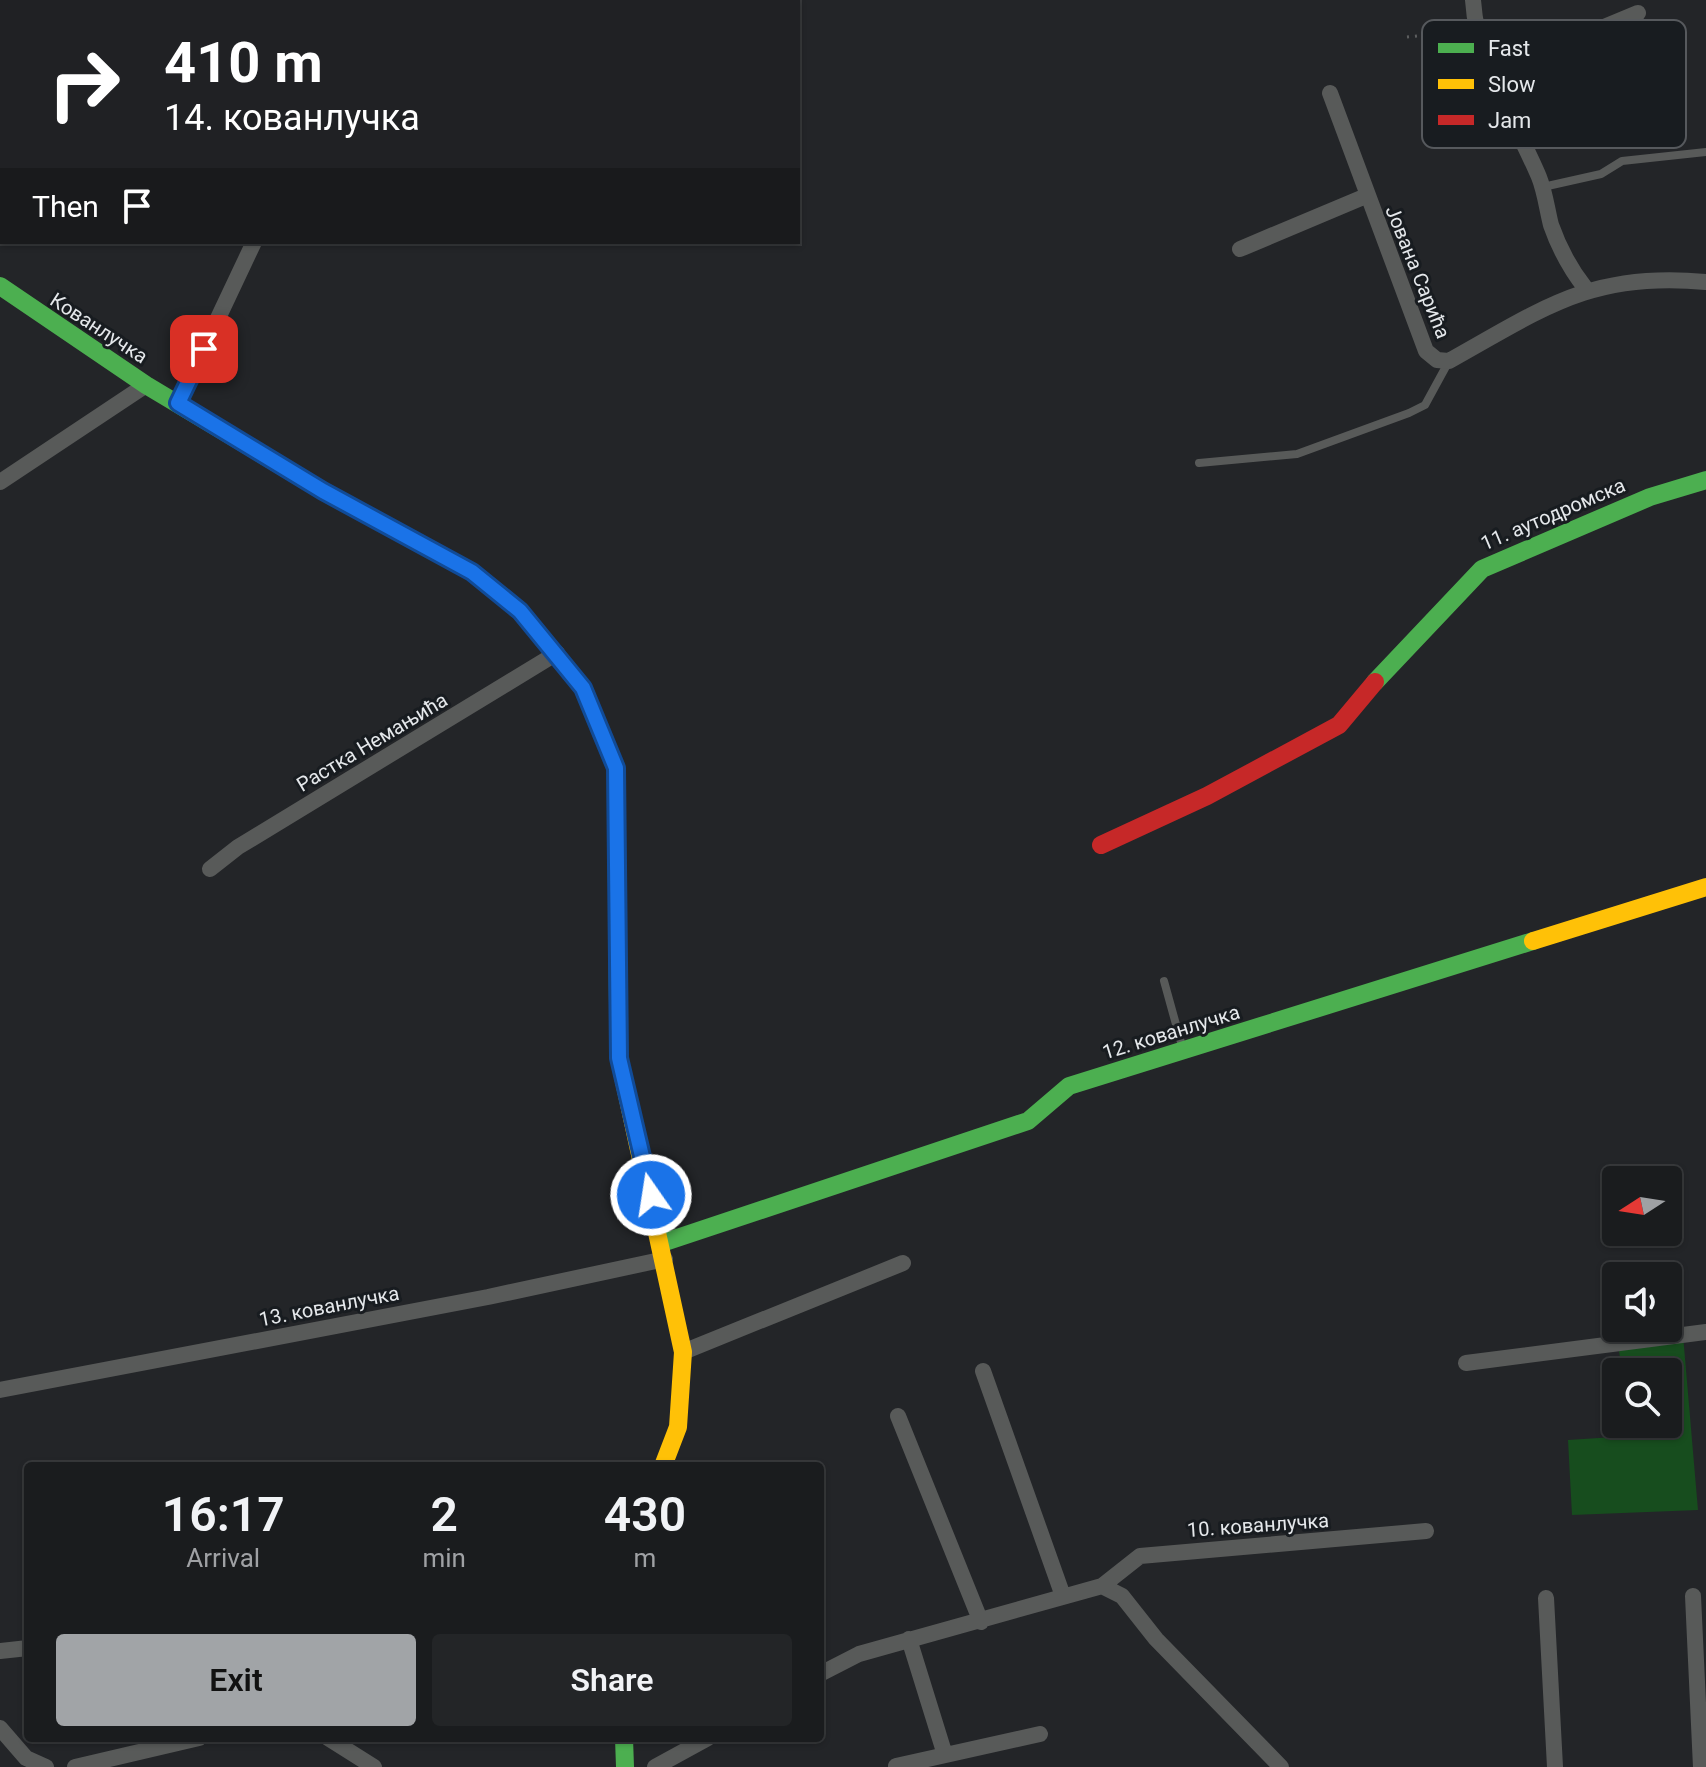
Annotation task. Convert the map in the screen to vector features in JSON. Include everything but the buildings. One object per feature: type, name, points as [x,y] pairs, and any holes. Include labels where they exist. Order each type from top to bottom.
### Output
[{"type":"street","points":[[1473,0],[1474,20]]},
{"type":"street","points":[[1621,20],[1638,13]]},
{"type":"street","name":"Јована Сарића","points":[[1330,93],[1426,351],[1437,360],[1449,361],[1536,310],[1586,289],[1647,278],[1706,282]]},
{"type":"street","points":[[1525,148],[1543,187],[1556,236],[1586,289]]},
{"type":"street","name":"Јована Сарића","points":[[1240,249],[1366,196]]},
{"type":"street","points":[[178,403],[253,244]]},
{"type":"street","name":"Кованлучка","points":[[0,286],[146,385],[323,491],[472,572],[520,611],[583,688],[616,768],[619,1058],[683,1352],[678,1427],[665,1462]]},
{"type":"street","points":[[0,482],[146,385]]},
{"type":"street","name":"11. аутодромска","points":[[1101,845],[1207,796],[1339,725],[1407,645],[1482,569],[1650,497],[1706,480]]},
{"type":"street","name":"Растка Немањића","points":[[210,869],[238,847],[557,653]]},
{"type":"street","name":"12. кованлучка","points":[[663,1251],[1028,1121],[1069,1086],[1706,887]]},
{"type":"street","name":"13. кованлучка","points":[[0,1390],[488,1297],[663,1251]]},
{"type":"street","points":[[683,1352],[903,1263]]},
{"type":"street","points":[[1466,1363],[1706,1332]]},
{"type":"street","points":[[983,1371],[1063,1596]]},
{"type":"street","points":[[898,1416],[981,1622]]},
{"type":"street","name":"10. кованлучка","points":[[824,1672],[859,1654],[1102,1586],[1140,1556],[1426,1531]]},
{"type":"street","points":[[1102,1586],[1122,1596],[1156,1639],[1281,1767]]},
{"type":"street","points":[[1693,1596],[1701,1767]]},
{"type":"street","points":[[1546,1598],[1555,1767]]},
{"type":"street","points":[[909,1639],[945,1755]]},
{"type":"street","points":[[0,1651],[24,1648]]},
{"type":"street","points":[[0,1728],[26,1758],[46,1767]]},
{"type":"street","points":[[896,1766],[1040,1734]]},
{"type":"street","points":[[75,1767],[182,1742]]},
{"type":"street","points":[[334,1742],[374,1767]]},
{"type":"street","points":[[624,1742],[625,1767]]},
{"type":"street","points":[[655,1767],[701,1742]]},
{"type":"lane","points":[[1543,187],[1601,174],[1622,161],[1706,152]]},
{"type":"lane","points":[[1199,463],[1297,454],[1409,413],[1425,405],[1449,361]]},
{"type":"lane","points":[[1164,981],[1184,1051]]},
{"type":"path","points":[[1407,37],[1422,35]]},
{"type":"green space","points":[[1682,1335],[1698,1510],[1572,1515],[1568,1440],[1682,1438],[1682,1358],[1620,1358],[1618,1344],[1682,1342]]},
{"type":"traffic: fast","points":[[0,286],[146,385],[323,491],[472,572],[520,611],[583,688],[616,768],[618,1005]]},
{"type":"traffic: fast","points":[[1375,682],[1482,569],[1650,497],[1706,480]]},
{"type":"traffic: fast","points":[[662,1243],[1028,1121],[1069,1086],[1533,941]]},
{"type":"traffic: fast","points":[[624,1742],[625,1767]]},
{"type":"traffic: slow","points":[[1533,941],[1706,887]]},
{"type":"traffic: slow","points":[[618,1005],[619,1058],[683,1352],[678,1427],[665,1462]]},
{"type":"traffic: jam","points":[[1101,845],[1207,796],[1339,725],[1375,682]]},
{"type":"route","points":[[204,349],[178,403],[323,491],[472,572],[520,611],[583,688],[603,730],[616,768],[619,1058],[651,1195]]}]
